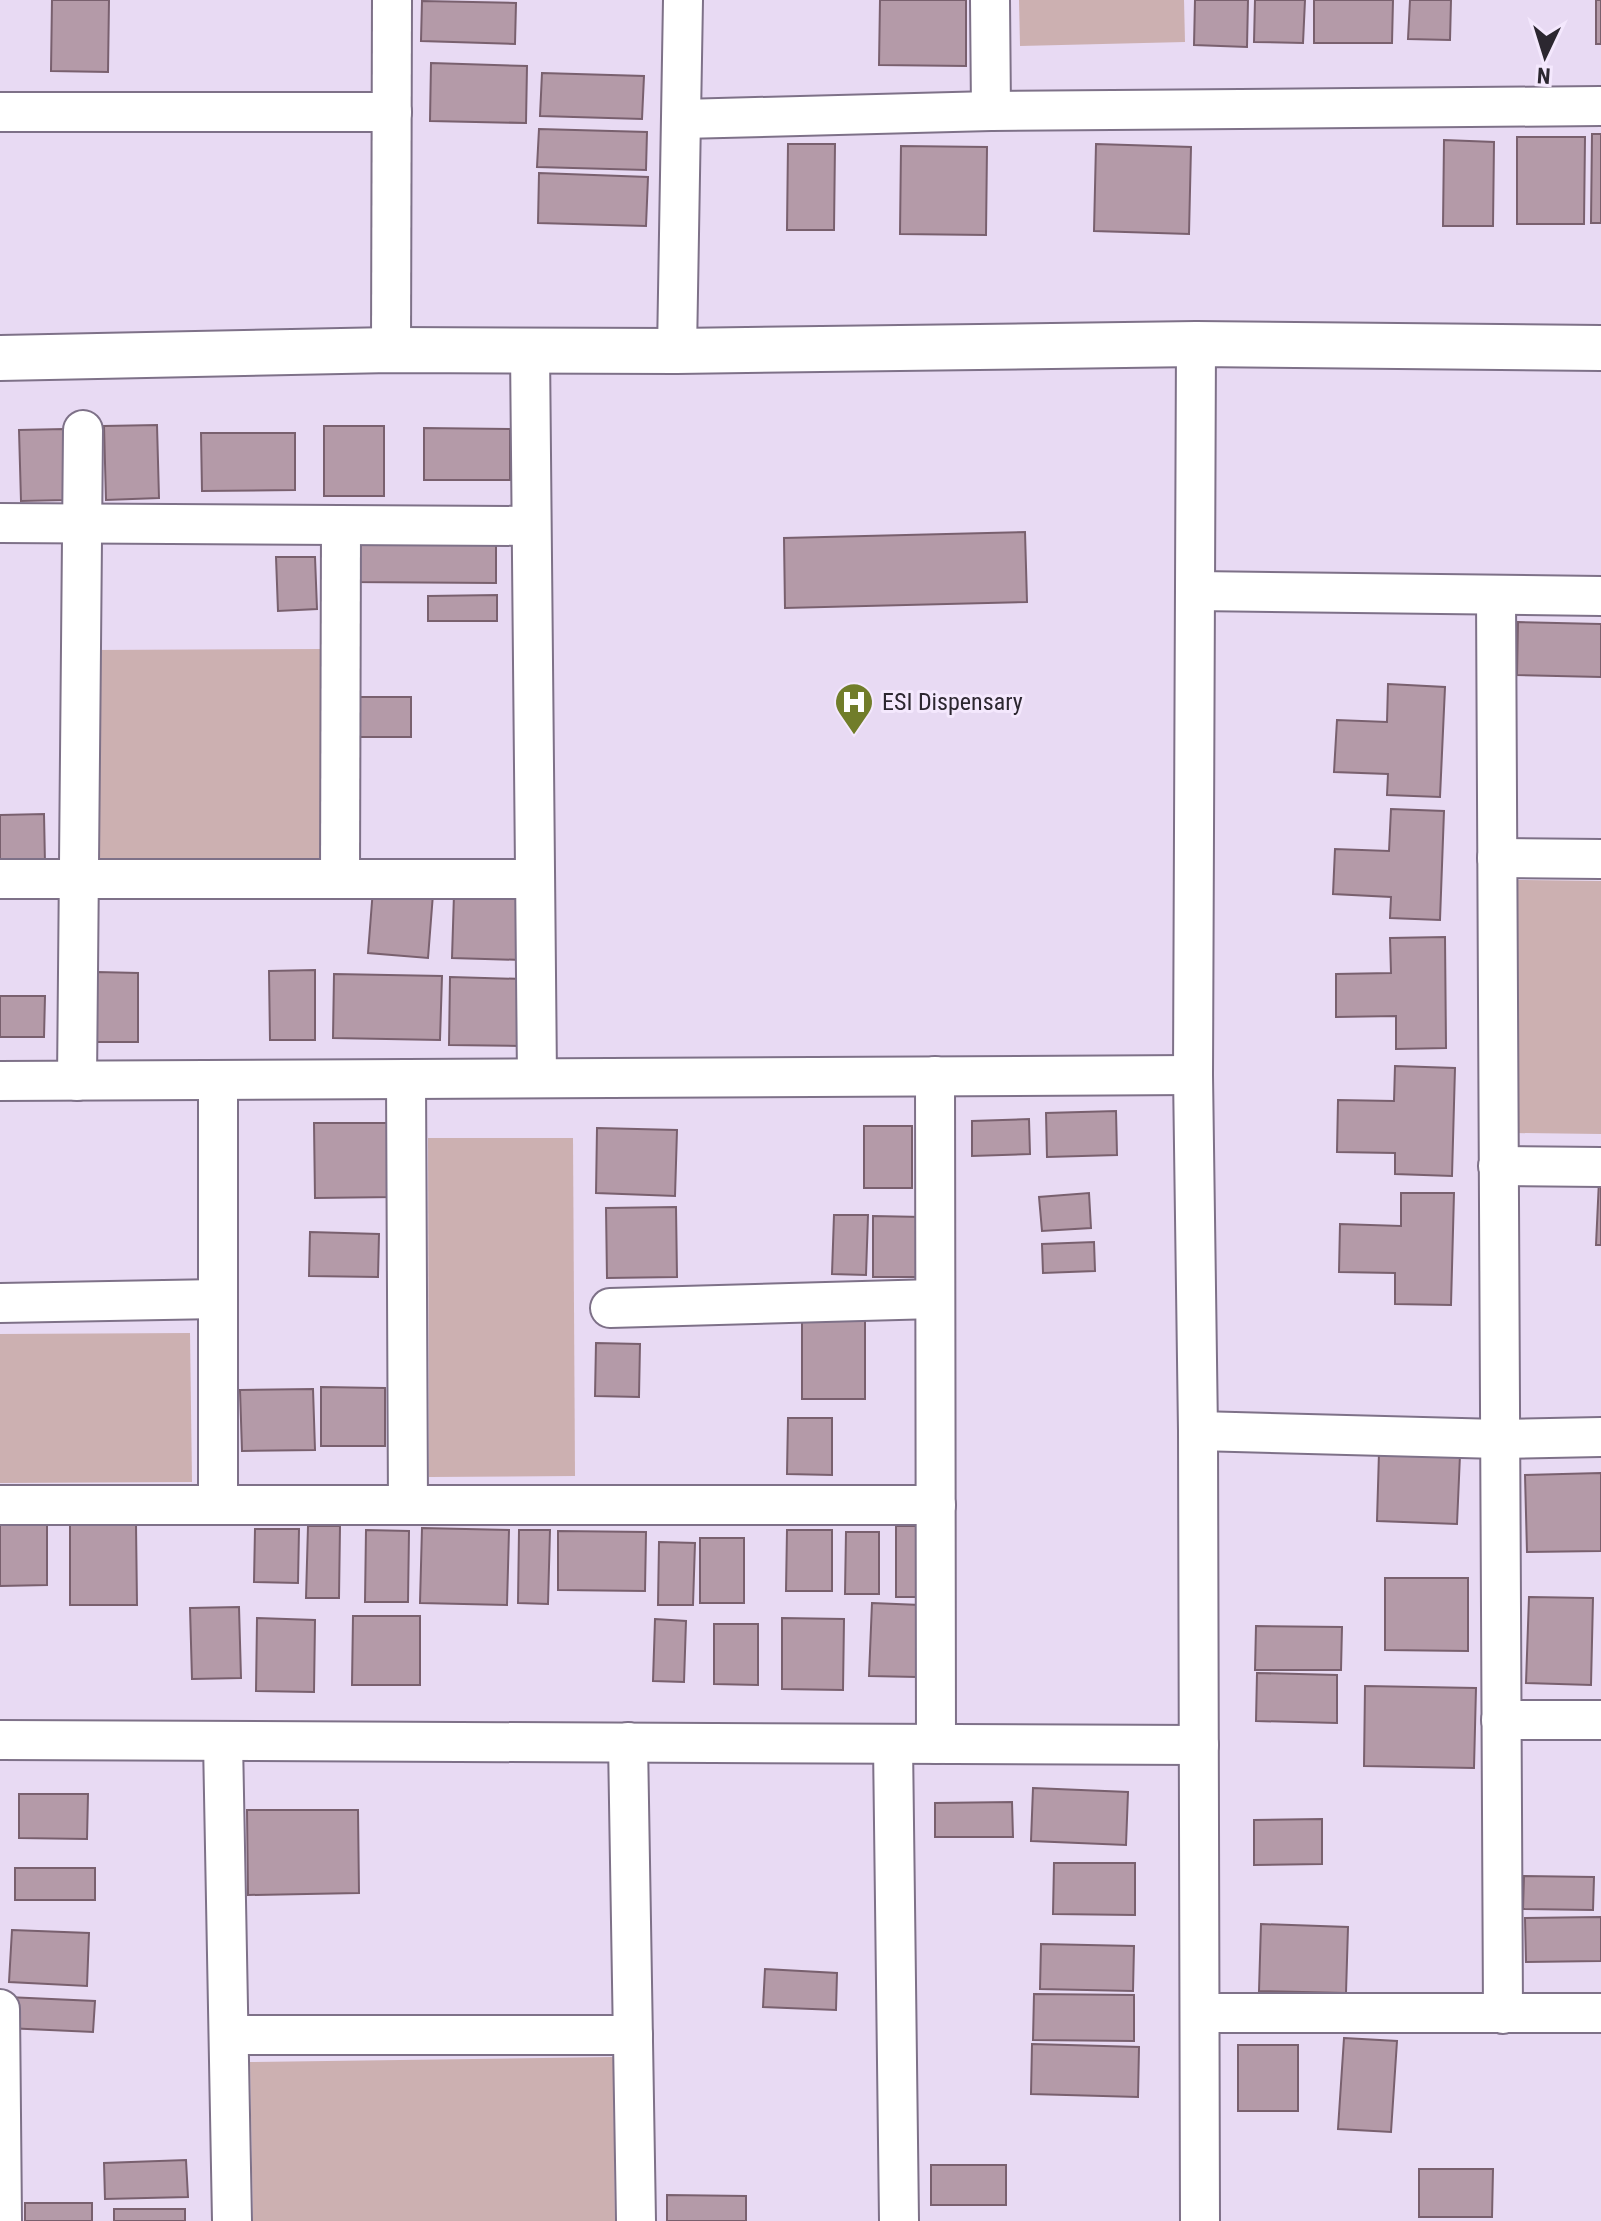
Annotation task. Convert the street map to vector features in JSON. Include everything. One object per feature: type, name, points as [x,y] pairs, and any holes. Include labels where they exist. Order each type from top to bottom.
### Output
[{"type":"street","points":[[391,350],[392,0]]},
{"type":"street","points":[[677,351],[683,0]]},
{"type":"street","points":[[990,0],[991,111]]},
{"type":"street","points":[[682,119],[991,111],[1601,106]]},
{"type":"street","points":[[0,112],[392,112]]},
{"type":"street","points":[[0,358],[391,350],[677,351],[1196,344],[1601,348]]},
{"type":"street","points":[[1196,344],[1193,1075],[1198,1431],[1200,2221]]},
{"type":"street","points":[[530,350],[537,1078]]},
{"type":"street","points":[[77,1081],[83,430]]},
{"type":"street","points":[[0,523],[531,526]]},
{"type":"street","points":[[340,879],[341,525]]},
{"type":"street","points":[[1196,591],[1601,596]]},
{"type":"street","points":[[1496,595],[1503,2014]]},
{"type":"street","points":[[1497,858],[1601,859]]},
{"type":"street","points":[[0,879],[535,879]]},
{"type":"street","points":[[0,1081],[1193,1075]]},
{"type":"street","points":[[935,1076],[936,1744]]},
{"type":"street","points":[[406,1079],[408,1505]]},
{"type":"street","points":[[218,1080],[218,1505]]},
{"type":"street","points":[[1498,1166],[1601,1167]]},
{"type":"street","points":[[0,1303],[218,1299]]},
{"type":"street","points":[[610,1308],[935,1299]]},
{"type":"street","points":[[1198,1431],[1499,1439],[1601,1437]]},
{"type":"street","points":[[0,1505],[936,1505]]},
{"type":"street","points":[[1501,1720],[1601,1720]]},
{"type":"street","points":[[0,1740],[1199,1745]]},
{"type":"street","points":[[223,1741],[232,2221]]},
{"type":"street","points":[[628,1742],[636,2221]]},
{"type":"street","points":[[893,1744],[899,2221]]},
{"type":"street","points":[[0,2009],[2,2221]]},
{"type":"street","points":[[1200,2013],[1601,2013]]},
{"type":"street","points":[[229,2035],[633,2035]]},
{"type":"shaded area","points":[[1019,0],[1184,0],[1185,42],[1020,46]]},
{"type":"shaded area","points":[[323,649],[324,862],[94,863],[92,650]]},
{"type":"shaded area","points":[[1518,880],[1601,881],[1601,1134],[1515,1133]]},
{"type":"shaded area","points":[[428,1138],[573,1138],[575,1476],[429,1477]]},
{"type":"shaded area","points":[[190,1333],[192,1482],[0,1483],[0,1334]]},
{"type":"shaded area","points":[[613,2057],[615,2221],[253,2221],[250,2062]]},
{"type":"building","points":[[52,0],[109,0],[108,72],[51,71]]},
{"type":"building","points":[[880,0],[966,0],[966,66],[879,65]]},
{"type":"building","points":[[1195,0],[1248,0],[1247,47],[1194,45]]},
{"type":"building","points":[[1255,0],[1305,0],[1303,43],[1254,42]]},
{"type":"building","points":[[1314,0],[1393,0],[1392,43],[1314,43]]},
{"type":"building","points":[[1410,0],[1451,0],[1450,40],[1408,39]]},
{"type":"building","points":[[1596,0],[1601,0],[1601,44],[1596,44]]},
{"type":"building","points":[[422,1],[516,3],[515,44],[421,41]]},
{"type":"building","points":[[431,63],[527,66],[526,123],[430,121]]},
{"type":"building","points":[[542,73],[644,76],[642,119],[540,116]]},
{"type":"building","points":[[539,129],[647,132],[646,170],[537,167]]},
{"type":"building","points":[[1592,134],[1601,134],[1601,223],[1591,223]]},
{"type":"building","points":[[1517,137],[1585,137],[1584,224],[1517,224]]},
{"type":"building","points":[[1444,140],[1494,142],[1493,226],[1443,226]]},
{"type":"building","points":[[788,144],[835,144],[834,230],[787,230]]},
{"type":"building","points":[[1096,144],[1191,147],[1189,234],[1094,231]]},
{"type":"building","points":[[901,146],[987,147],[986,235],[900,234]]},
{"type":"building","points":[[539,173],[648,177],[646,226],[538,223]]},
{"type":"building","points":[[157,425],[159,498],[106,500],[104,426]]},
{"type":"building","points":[[324,426],[384,426],[384,496],[324,496]]},
{"type":"building","points":[[424,428],[510,429],[510,480],[424,480]]},
{"type":"building","points":[[64,429],[66,500],[21,501],[19,430]]},
{"type":"building","points":[[201,433],[295,433],[295,490],[202,491]]},
{"type":"building","points":[[347,529],[496,530],[496,583],[347,582]]},
{"type":"building","points":[[1025,532],[1027,602],[785,608],[784,538]]},
{"type":"building","points":[[276,557],[315,557],[317,609],[278,611]]},
{"type":"building","points":[[497,595],[497,621],[428,621],[428,596]]},
{"type":"building","points":[[1518,622],[1601,624],[1601,677],[1517,675]]},
{"type":"building","points":[[1388,684],[1445,687],[1440,797],[1387,795],[1388,774],[1334,772],[1337,720],[1387,722]]},
{"type":"building","points":[[346,697],[411,697],[411,737],[346,737]]},
{"type":"building","points":[[1391,809],[1444,811],[1440,920],[1390,918],[1391,897],[1333,894],[1335,849],[1389,851]]},
{"type":"building","points":[[44,814],[45,864],[0,865],[0,815]]},
{"type":"building","points":[[373,889],[433,894],[428,958],[368,953]]},
{"type":"building","points":[[454,894],[523,896],[522,960],[452,958]]},
{"type":"building","points":[[1445,937],[1446,1048],[1396,1049],[1396,1016],[1336,1017],[1336,974],[1391,973],[1390,938]]},
{"type":"building","points":[[315,970],[315,1040],[270,1040],[269,971]]},
{"type":"building","points":[[97,972],[138,973],[138,1042],[97,1042]]},
{"type":"building","points":[[334,974],[442,976],[440,1040],[333,1038]]},
{"type":"building","points":[[450,977],[523,979],[521,1046],[449,1045]]},
{"type":"building","points":[[0,996],[45,996],[44,1037],[0,1037]]},
{"type":"building","points":[[1395,1066],[1455,1068],[1452,1176],[1395,1174],[1395,1153],[1337,1152],[1338,1100],[1394,1101]]},
{"type":"building","points":[[1116,1111],[1117,1155],[1047,1157],[1046,1113]]},
{"type":"building","points":[[1029,1119],[1030,1154],[972,1156],[972,1121]]},
{"type":"building","points":[[314,1123],[395,1123],[396,1197],[315,1198]]},
{"type":"building","points":[[864,1126],[912,1126],[912,1188],[864,1188]]},
{"type":"building","points":[[597,1128],[677,1130],[675,1196],[596,1193]]},
{"type":"building","points":[[1599,1180],[1601,1245],[1596,1245]]},
{"type":"building","points":[[1089,1193],[1091,1228],[1042,1231],[1039,1197]]},
{"type":"building","points":[[1401,1193],[1454,1193],[1451,1305],[1395,1304],[1395,1273],[1339,1272],[1340,1224],[1401,1226]]},
{"type":"building","points":[[676,1207],[677,1277],[607,1278],[606,1208]]},
{"type":"building","points":[[834,1215],[868,1215],[866,1275],[832,1274]]},
{"type":"building","points":[[873,1216],[922,1217],[922,1277],[873,1277]]},
{"type":"building","points":[[310,1232],[379,1234],[378,1277],[309,1276]]},
{"type":"building","points":[[1094,1242],[1095,1271],[1043,1273],[1042,1244]]},
{"type":"building","points":[[802,1320],[865,1320],[865,1399],[802,1399]]},
{"type":"building","points":[[596,1343],[640,1344],[639,1397],[595,1396]]},
{"type":"building","points":[[321,1387],[385,1388],[385,1446],[321,1446]]},
{"type":"building","points":[[313,1389],[315,1450],[242,1451],[240,1390]]},
{"type":"building","points":[[788,1418],[832,1418],[832,1475],[787,1474]]},
{"type":"building","points":[[1379,1452],[1460,1455],[1457,1524],[1377,1521]]},
{"type":"building","points":[[1601,1473],[1601,1551],[1527,1552],[1525,1475]]},
{"type":"building","points":[[0,1521],[47,1521],[47,1585],[0,1586]]},
{"type":"building","points":[[136,1524],[137,1605],[70,1605],[70,1525]]},
{"type":"building","points":[[308,1526],[340,1526],[339,1598],[306,1598]]},
{"type":"building","points":[[896,1526],[933,1526],[932,1597],[896,1597]]},
{"type":"building","points":[[422,1528],[509,1530],[507,1605],[420,1603]]},
{"type":"building","points":[[255,1529],[299,1529],[298,1583],[254,1582]]},
{"type":"building","points":[[366,1530],[409,1531],[408,1602],[365,1602]]},
{"type":"building","points":[[519,1530],[550,1530],[548,1604],[518,1603]]},
{"type":"building","points":[[787,1530],[832,1530],[832,1591],[786,1591]]},
{"type":"building","points":[[558,1531],[646,1532],[645,1591],[558,1590]]},
{"type":"building","points":[[846,1532],[879,1532],[879,1594],[845,1594]]},
{"type":"building","points":[[700,1538],[744,1538],[744,1603],[700,1603]]},
{"type":"building","points":[[659,1542],[695,1543],[693,1605],[658,1605]]},
{"type":"building","points":[[1385,1578],[1468,1578],[1468,1651],[1385,1650]]},
{"type":"building","points":[[1529,1597],[1593,1598],[1591,1685],[1526,1683]]},
{"type":"building","points":[[872,1603],[920,1605],[917,1677],[869,1676]]},
{"type":"building","points":[[239,1607],[241,1678],[192,1679],[190,1608]]},
{"type":"building","points":[[353,1616],[420,1616],[420,1685],[352,1685]]},
{"type":"building","points":[[257,1618],[315,1620],[314,1692],[256,1691]]},
{"type":"building","points":[[782,1618],[844,1619],[843,1690],[782,1689]]},
{"type":"building","points":[[655,1619],[686,1621],[684,1682],[653,1681]]},
{"type":"building","points":[[714,1624],[758,1624],[758,1685],[714,1684]]},
{"type":"building","points":[[1256,1626],[1342,1627],[1341,1670],[1255,1670]]},
{"type":"building","points":[[1257,1673],[1337,1675],[1337,1723],[1256,1721]]},
{"type":"building","points":[[1365,1686],[1476,1688],[1474,1768],[1364,1766]]},
{"type":"building","points":[[1033,1788],[1128,1792],[1126,1845],[1031,1841]]},
{"type":"building","points":[[19,1794],[88,1794],[87,1839],[19,1838]]},
{"type":"building","points":[[1012,1802],[1013,1837],[935,1837],[935,1803]]},
{"type":"building","points":[[247,1810],[358,1810],[359,1893],[248,1895]]},
{"type":"building","points":[[1322,1819],[1322,1864],[1254,1865],[1254,1820]]},
{"type":"building","points":[[1054,1863],[1135,1863],[1135,1915],[1053,1914]]},
{"type":"building","points":[[15,1868],[95,1868],[95,1900],[15,1900]]},
{"type":"building","points":[[1524,1876],[1594,1877],[1593,1910],[1523,1909]]},
{"type":"building","points":[[1601,1917],[1601,1961],[1526,1962],[1525,1918]]},
{"type":"building","points":[[1261,1924],[1348,1927],[1346,1993],[1259,1991]]},
{"type":"building","points":[[12,1930],[89,1933],[87,1986],[9,1982]]},
{"type":"building","points":[[1041,1944],[1134,1946],[1133,1991],[1040,1989]]},
{"type":"building","points":[[765,1969],[837,1973],[836,2010],[763,2007]]},
{"type":"building","points":[[1034,1994],[1134,1995],[1134,2041],[1033,2040]]},
{"type":"building","points":[[7,1997],[95,2001],[93,2032],[6,2028]]},
{"type":"building","points":[[1344,2038],[1397,2041],[1391,2132],[1338,2129]]},
{"type":"building","points":[[1032,2044],[1139,2047],[1138,2097],[1031,2094]]},
{"type":"building","points":[[1238,2045],[1298,2045],[1298,2111],[1238,2111]]},
{"type":"building","points":[[186,2160],[188,2197],[105,2199],[104,2163]]},
{"type":"building","points":[[931,2165],[1006,2165],[1006,2205],[931,2205]]},
{"type":"building","points":[[1419,2169],[1493,2169],[1492,2217],[1419,2217]]},
{"type":"building","points":[[667,2195],[746,2196],[746,2221],[667,2221]]},
{"type":"building","points":[[25,2203],[92,2203],[92,2221],[25,2221]]},
{"type":"building","points":[[114,2209],[185,2209],[185,2221],[114,2221]]},
{"type":"place","name":"ESI Dispensary","points":[[854,736]]}]
